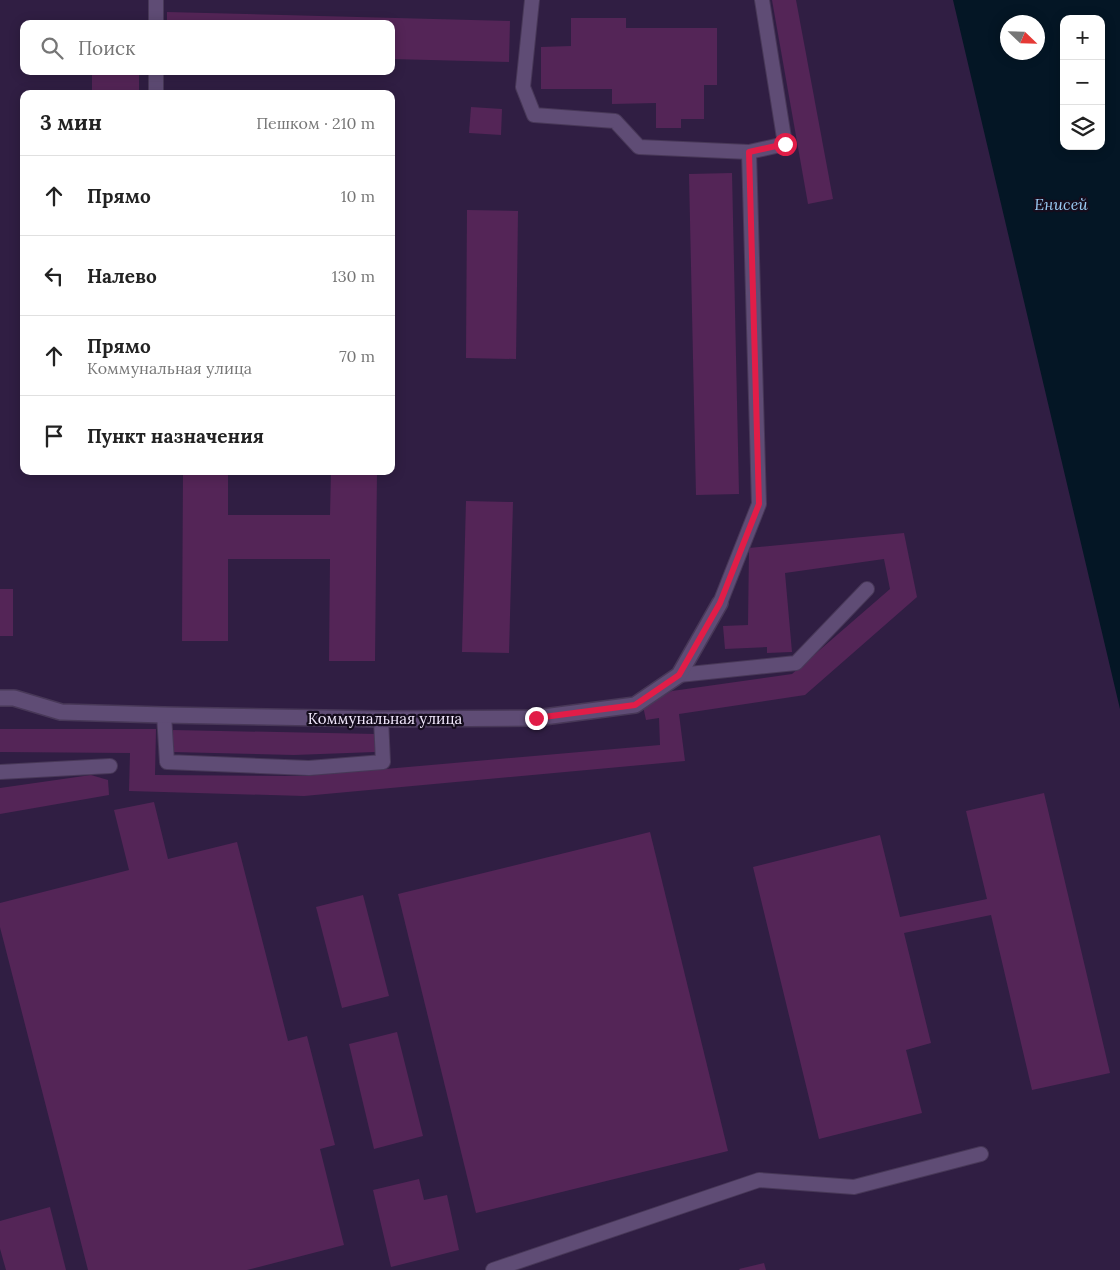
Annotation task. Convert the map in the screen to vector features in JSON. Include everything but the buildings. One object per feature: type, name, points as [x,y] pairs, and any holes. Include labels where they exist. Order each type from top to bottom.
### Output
[{"type":"street","name":"Коммунальная улица","points":[[0,698],[14,698],[61,712],[381,719],[536,718],[635,705],[679,675],[720,603]]},
{"type":"lane","points":[[156,0],[156,20]]},
{"type":"lane","points":[[532,0],[523,87],[534,115],[615,121],[639,147],[749,152],[785,144],[762,0]]},
{"type":"lane","points":[[156,75],[156,90]]},
{"type":"lane","points":[[720,603],[759,504],[749,152]]},
{"type":"lane","points":[[679,675],[796,663],[866,589]]},
{"type":"lane","points":[[164,715],[167,762],[309,768],[383,762],[381,719]]},
{"type":"lane","points":[[0,772],[110,766]]},
{"type":"lane","points":[[493,1270],[759,1180],[854,1187],[981,1154]]},
{"type":"water","name":"Енисей","points":[[953,0],[1120,0],[1120,709]]},
{"type":"route","points":[[536,718],[635,705],[679,675],[720,603],[759,504],[749,152],[785,144]]}]
